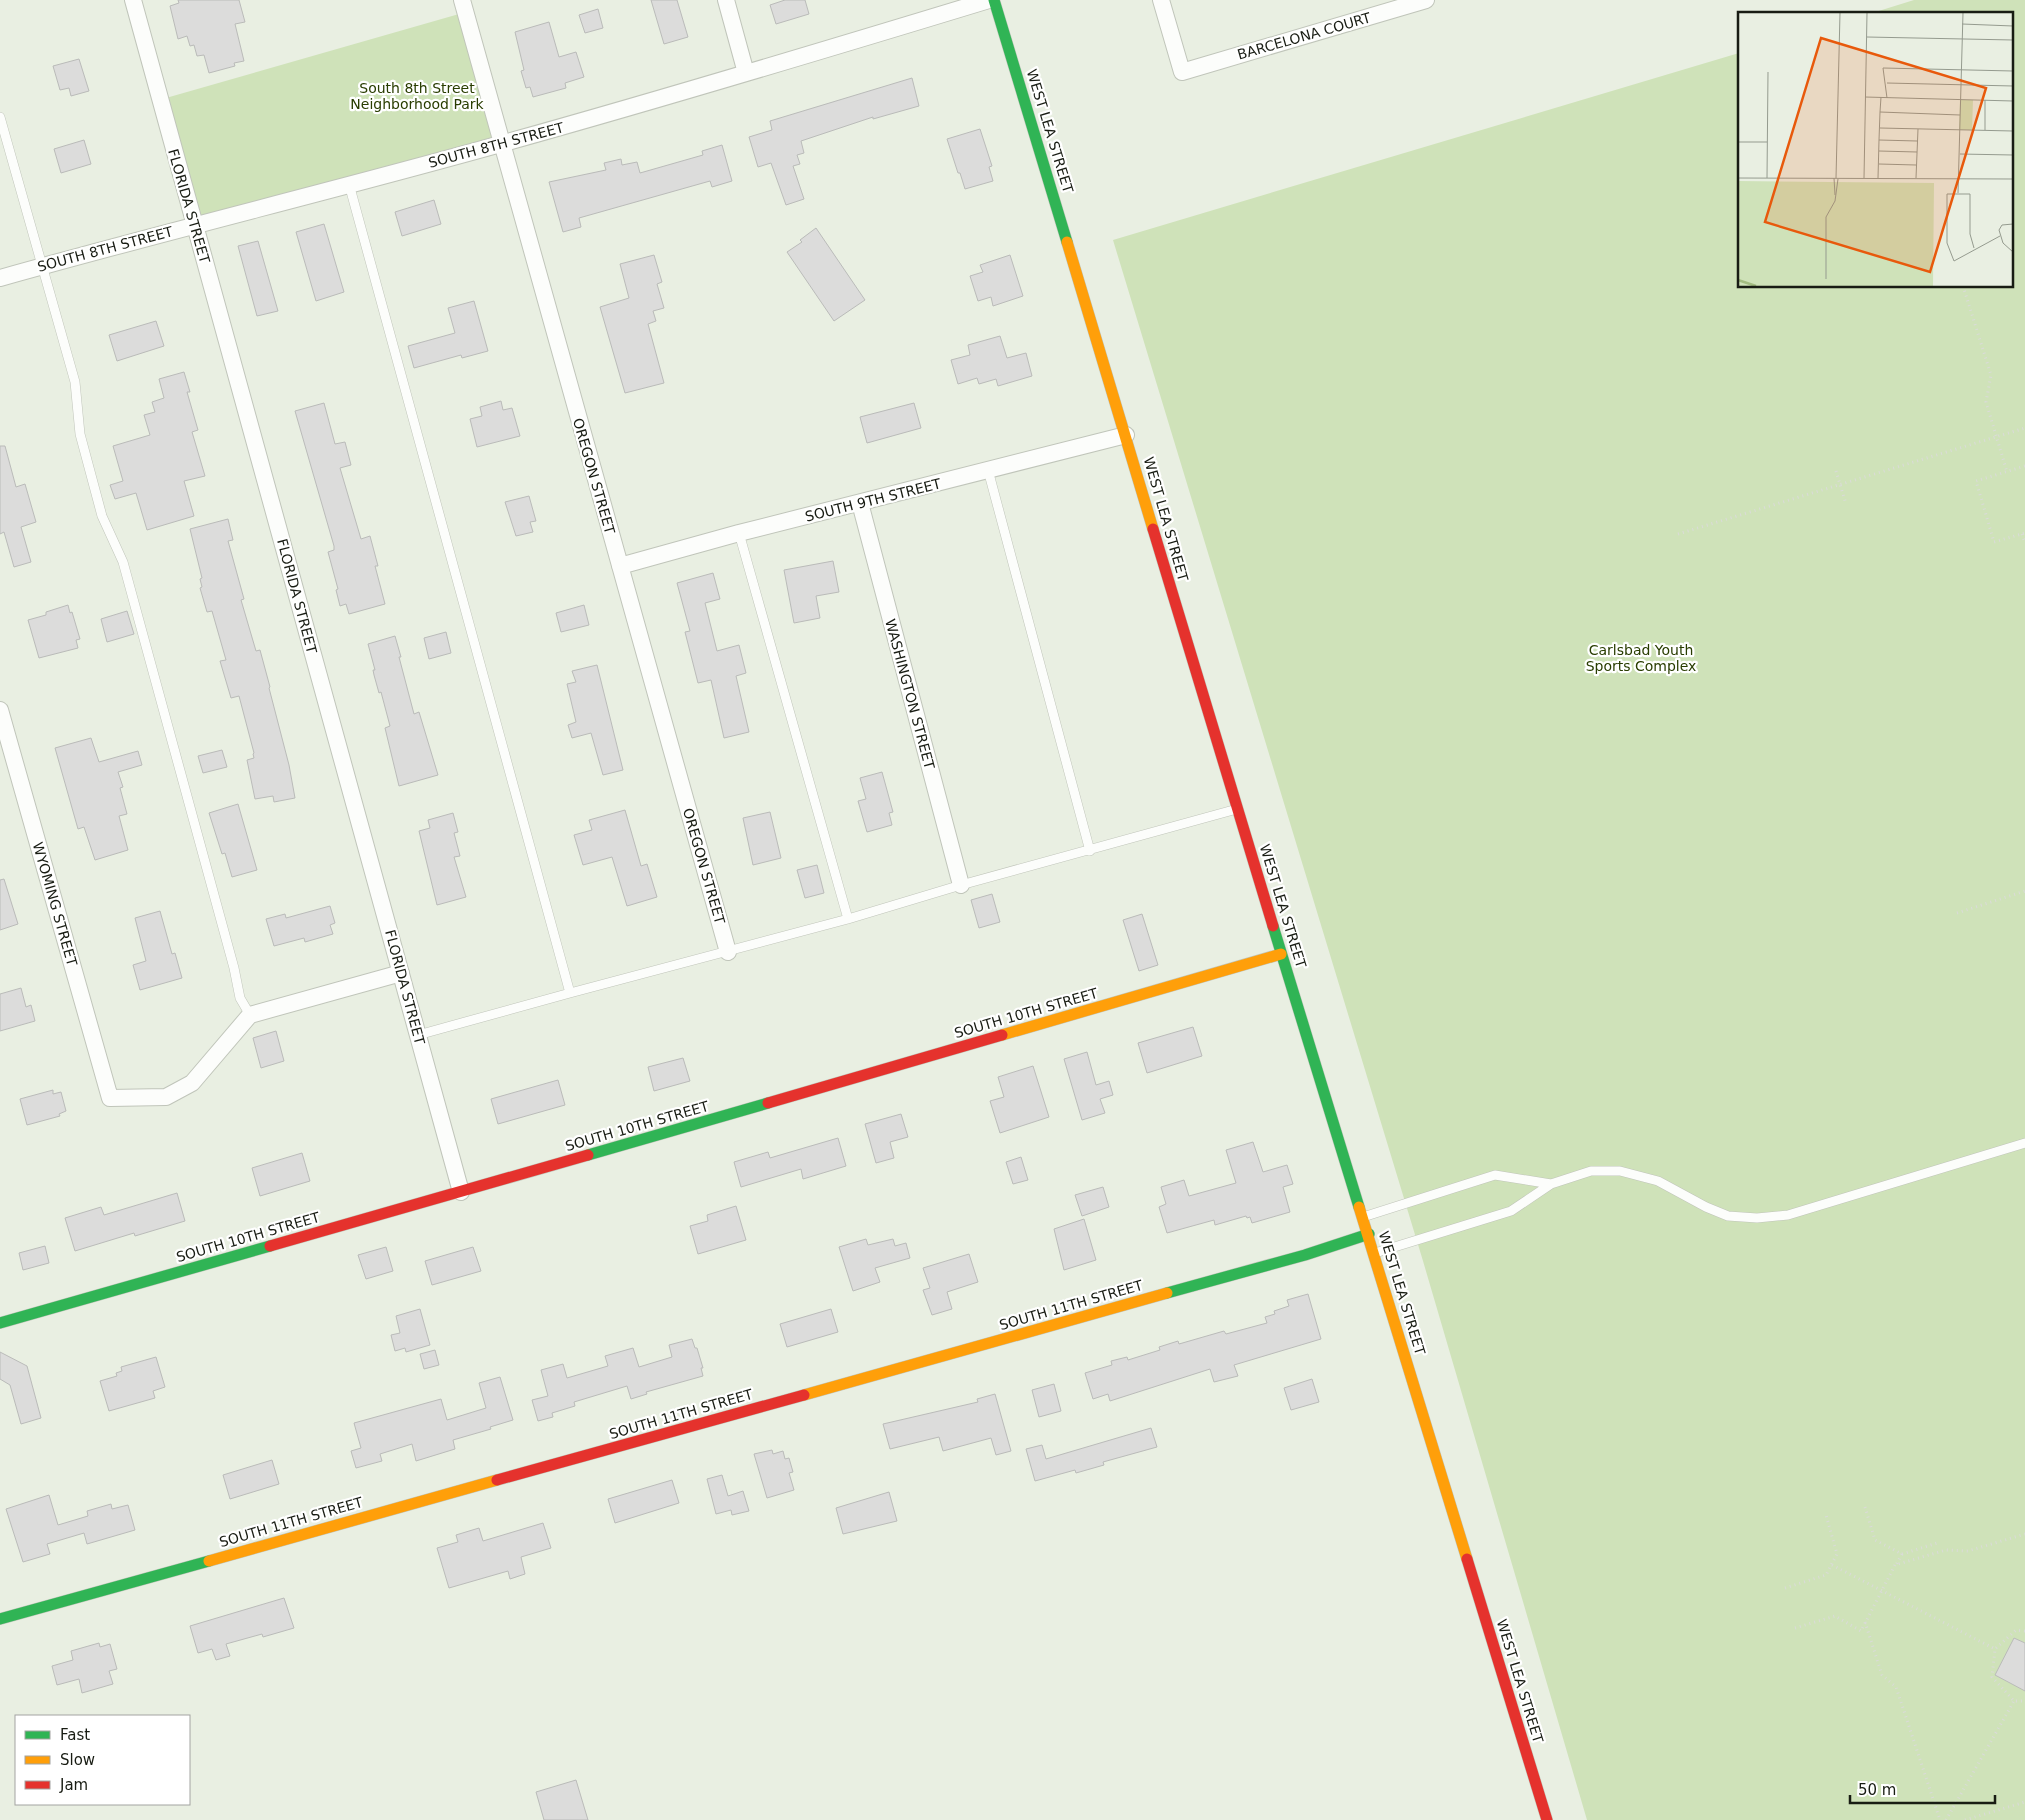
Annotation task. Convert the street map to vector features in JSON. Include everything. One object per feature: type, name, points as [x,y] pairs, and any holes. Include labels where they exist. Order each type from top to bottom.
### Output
[{"type":"street","name":"FLORIDA STREET","points":[[133,0],[461,1192]]},
{"type":"street","name":"OREGON STREET","points":[[462,0],[728,952]]},
{"type":"street","points":[[726,0],[746,73]]},
{"type":"street","name":"SOUTH 8TH STREET","points":[[0,278],[194,224],[502,144],[989,0]]},
{"type":"street","name":"WEST LEA STREET","points":[[994,0],[1281,954],[1369,1234],[1547,1820]]},
{"type":"street","name":"BARCELONA COURT","points":[[1161,0],[1182,72],[1426,0]]},
{"type":"street","name":"SOUTH 9TH STREET","points":[[620,566],[1126,435]]},
{"type":"street","name":"WASHINGTON STREET","points":[[860,503],[961,885]]},
{"type":"street","name":"WYOMING STREET","points":[[0,710],[110,1098],[166,1097],[192,1083],[250,1015]]},
{"type":"street","name":"SOUTH 10TH STREET","points":[[0,1322],[461,1192],[1281,954]]},
{"type":"street","points":[[250,1015],[401,973]]},
{"type":"street","name":"SOUTH 11TH STREET","points":[[0,1618],[1305,1255],[1369,1234]]},
{"type":"lane","points":[[0,117],[75,382],[80,434],[102,516],[123,562],[234,968],[240,998],[250,1015]]},
{"type":"lane","points":[[349,184],[570,993]]},
{"type":"lane","points":[[988,470],[1090,851]]},
{"type":"lane","points":[[740,534],[848,919]]},
{"type":"lane","points":[[418,1035],[848,919],[961,885],[1238,809]]},
{"type":"lane","points":[[1374,1254],[1510,1211],[1551,1184],[1591,1171],[1620,1171],[1658,1181],[1706,1207],[1728,1216],[1774,1218],[2025,1143]]},
{"type":"lane","points":[[1363,1217],[1495,1175],[1551,1184]]},
{"type":"path","points":[[1964,288],[1992,375],[1986,402],[2007,472]]},
{"type":"path","points":[[1678,534],[2025,428]]},
{"type":"path","points":[[2025,466],[1976,481],[1994,542],[2024,534],[2025,543]]},
{"type":"path","points":[[1836,471],[1846,504]]},
{"type":"path","points":[[1957,913],[2025,891]]},
{"type":"path","points":[[1865,1507],[1875,1540],[1902,1554]]},
{"type":"path","points":[[1785,1588],[1826,1575],[1837,1554],[1826,1515]]},
{"type":"path","points":[[1895,1565],[1946,1550],[1968,1551],[2025,1534]]},
{"type":"path","points":[[1795,1628],[1835,1616],[1861,1630],[1902,1554],[1937,1543]]},
{"type":"path","points":[[1832,1564],[1995,1649]]},
{"type":"path","points":[[1865,1622],[1882,1675],[1896,1687],[1940,1820]]},
{"type":"path","points":[[2025,1631],[2016,1630],[1995,1649],[1992,1677],[2014,1700],[2025,1701]]},
{"type":"path","points":[[1946,1820],[2014,1700]]},
{"type":"path","points":[[1965,1820],[2025,1802]]},
{"type":"green space","name":"Carlsbad Youth Sports Complex","points":[[1914,0],[2025,0],[2025,1820],[1587,1820],[1423,1261],[1113,240],[1738,53],[1738,288],[2012,288],[2012,12],[1875,12]]},
{"type":"green space","name":"South 8th Street Neighborhood Park","points":[[466,12],[502,144],[194,224],[159,100]]},
{"type":"building","points":[[178,0],[239,0],[245,22],[235,24],[244,61],[234,63],[235,66],[209,73],[204,55],[197,56],[194,45],[190,46],[187,36],[178,39],[170,6],[179,3]]},
{"type":"building","points":[[651,0],[677,0],[688,37],[664,44]]},
{"type":"building","points":[[785,0],[805,0],[809,14],[776,24],[770,5]]},
{"type":"building","points":[[598,9],[603,28],[585,33],[579,15]]},
{"type":"building","points":[[549,22],[559,57],[576,52],[584,77],[565,83],[566,88],[533,97],[530,87],[526,88],[521,71],[524,70],[515,32]]},
{"type":"building","points":[[79,59],[89,91],[71,96],[69,88],[60,90],[53,66]]},
{"type":"building","points":[[912,78],[919,106],[873,119],[873,117],[801,141],[804,153],[797,155],[800,164],[793,166],[804,199],[786,205],[771,163],[758,167],[749,137],[772,130],[770,121]]},
{"type":"building","points":[[980,129],[992,166],[989,167],[993,181],[965,189],[947,139]]},
{"type":"building","points":[[84,140],[91,164],[61,173],[54,149]]},
{"type":"building","points":[[722,145],[732,181],[712,187],[710,181],[579,218],[581,227],[563,232],[549,182],[606,170],[604,163],[621,159],[622,165],[637,162],[640,173],[703,155],[702,151]]},
{"type":"building","points":[[434,200],[441,224],[402,236],[395,212]]},
{"type":"building","points":[[324,224],[344,292],[316,301],[296,232]]},
{"type":"building","points":[[816,228],[865,300],[834,321],[787,252],[802,242],[800,240]]},
{"type":"building","points":[[258,241],[278,311],[257,316],[238,246]]},
{"type":"building","points":[[654,255],[662,282],[657,284],[664,308],[653,311],[656,321],[648,324],[664,383],[625,393],[600,307],[629,298],[620,264]]},
{"type":"building","points":[[1010,255],[1023,296],[993,306],[991,297],[978,301],[970,276],[983,272],[980,265]]},
{"type":"building","points":[[474,301],[488,351],[462,358],[461,355],[414,368],[408,346],[455,333],[448,308]]},
{"type":"building","points":[[156,321],[164,346],[117,361],[109,335]]},
{"type":"building","points":[[1000,336],[1007,358],[1026,353],[1032,376],[998,386],[996,379],[979,384],[977,378],[958,384],[951,360],[970,355],[968,345]]},
{"type":"building","points":[[184,372],[190,392],[187,392],[198,430],[192,432],[205,476],[184,481],[194,516],[147,530],[136,493],[115,499],[110,485],[123,481],[113,446],[150,435],[144,415],[155,412],[152,402],[164,398],[159,379]]},
{"type":"building","points":[[501,401],[503,410],[512,408],[520,436],[477,447],[470,419],[482,416],[480,407]]},
{"type":"building","points":[[324,403],[335,444],[345,442],[351,465],[340,468],[361,539],[370,536],[378,566],[375,566],[385,604],[349,614],[346,604],[340,606],[336,590],[338,589],[328,552],[334,550],[334,546],[295,411]]},
{"type":"building","points":[[914,403],[921,428],[867,443],[860,417]]},
{"type":"building","points":[[0,446],[5,446],[16,487],[25,484],[36,522],[21,527],[31,562],[14,567],[4,532],[0,534]]},
{"type":"building","points":[[529,496],[536,521],[530,522],[533,532],[516,536],[505,502]]},
{"type":"building","points":[[228,519],[233,540],[228,541],[244,599],[241,600],[256,651],[260,650],[289,765],[295,798],[274,802],[273,796],[255,799],[247,760],[254,758],[254,753],[239,696],[231,698],[220,661],[226,660],[212,611],[207,612],[200,588],[202,587],[200,579],[202,578],[190,529]]},
{"type":"building","points":[[833,561],[839,592],[816,596],[820,618],[794,623],[784,570]]},
{"type":"building","points":[[713,573],[720,599],[705,603],[717,651],[739,645],[746,673],[736,676],[749,732],[724,738],[711,680],[698,683],[685,632],[690,631],[677,583]]},
{"type":"building","points":[[68,605],[80,639],[76,640],[78,648],[39,658],[28,620],[46,615],[46,612]]},
{"type":"building","points":[[584,605],[589,625],[561,632],[556,613]]},
{"type":"building","points":[[127,611],[134,634],[107,642],[101,619]]},
{"type":"building","points":[[446,632],[451,653],[429,659],[424,638]]},
{"type":"building","points":[[395,636],[414,714],[419,712],[438,775],[399,786],[385,728],[390,726],[381,692],[379,693],[374,675],[373,670],[375,670],[368,644]]},
{"type":"building","points":[[597,665],[623,770],[603,775],[591,733],[572,738],[568,725],[576,722],[567,684],[576,682],[572,671]]},
{"type":"building","points":[[91,738],[99,762],[138,751],[142,765],[118,772],[123,787],[120,788],[127,814],[119,816],[128,850],[95,860],[84,827],[78,829],[55,748]]},
{"type":"building","points":[[222,750],[227,767],[203,773],[198,756]]},
{"type":"building","points":[[882,772],[893,812],[889,813],[892,825],[867,832],[858,801],[866,799],[860,778]]},
{"type":"building","points":[[238,804],[257,870],[232,877],[225,853],[222,854],[209,813]]},
{"type":"building","points":[[625,810],[641,866],[647,864],[657,897],[627,906],[612,857],[583,865],[574,835],[592,830],[589,820]]},
{"type":"building","points":[[770,812],[781,858],[753,865],[743,818]]},
{"type":"building","points":[[453,813],[458,832],[454,833],[460,856],[454,857],[466,897],[437,905],[419,831],[430,828],[428,820]]},
{"type":"building","points":[[817,865],[824,893],[805,898],[797,870]]},
{"type":"building","points":[[4,879],[18,924],[0,930],[0,880]]},
{"type":"building","points":[[992,894],[1000,922],[979,928],[971,900]]},
{"type":"building","points":[[330,906],[335,923],[330,925],[333,934],[305,942],[304,938],[274,946],[266,919],[285,914],[286,918]]},
{"type":"building","points":[[160,911],[172,954],[175,953],[182,978],[140,990],[133,965],[146,961],[135,918]]},
{"type":"building","points":[[1142,914],[1158,965],[1139,971],[1123,920]]},
{"type":"building","points":[[21,988],[26,1007],[31,1005],[35,1021],[0,1031],[0,994]]},
{"type":"building","points":[[1193,1027],[1202,1056],[1147,1073],[1138,1043]]},
{"type":"building","points":[[276,1031],[284,1061],[261,1068],[253,1038]]},
{"type":"building","points":[[1087,1052],[1096,1085],[1109,1081],[1113,1095],[1100,1099],[1105,1113],[1082,1120],[1064,1059]]},
{"type":"building","points":[[683,1058],[690,1081],[654,1091],[648,1067]]},
{"type":"building","points":[[1033,1066],[1049,1117],[1000,1133],[990,1101],[1004,1097],[998,1077]]},
{"type":"building","points":[[558,1080],[565,1105],[498,1124],[491,1099]]},
{"type":"building","points":[[53,1090],[53,1094],[61,1092],[66,1111],[59,1114],[60,1116],[27,1125],[20,1099]]},
{"type":"building","points":[[901,1114],[908,1137],[890,1142],[894,1158],[876,1163],[865,1124]]},
{"type":"building","points":[[838,1138],[846,1166],[803,1179],[801,1169],[741,1187],[734,1162],[768,1152],[770,1158]]},
{"type":"building","points":[[1253,1142],[1263,1172],[1287,1165],[1293,1184],[1283,1187],[1290,1212],[1252,1223],[1250,1217],[1247,1218],[1246,1216],[1215,1225],[1214,1220],[1167,1233],[1159,1207],[1166,1204],[1161,1187],[1184,1180],[1189,1196],[1236,1183],[1226,1150]]},
{"type":"building","points":[[302,1153],[310,1181],[260,1196],[252,1168]]},
{"type":"building","points":[[1021,1157],[1028,1180],[1013,1184],[1006,1162]]},
{"type":"building","points":[[1103,1187],[1109,1207],[1082,1216],[1075,1195]]},
{"type":"building","points":[[177,1193],[185,1221],[135,1236],[134,1233],[75,1251],[65,1218],[101,1207],[104,1215]]},
{"type":"building","points":[[736,1206],[746,1240],[698,1254],[690,1226],[708,1221],[707,1215]]},
{"type":"building","points":[[1084,1219],[1096,1260],[1064,1270],[1054,1229]]},
{"type":"building","points":[[866,1239],[868,1245],[893,1239],[895,1246],[906,1243],[910,1258],[875,1268],[880,1282],[853,1291],[839,1247]]},
{"type":"building","points":[[45,1246],[49,1263],[23,1270],[19,1253]]},
{"type":"building","points":[[386,1247],[393,1271],[366,1279],[358,1255]]},
{"type":"building","points":[[473,1247],[481,1271],[432,1285],[425,1261]]},
{"type":"building","points":[[969,1254],[978,1282],[947,1292],[952,1309],[932,1315],[923,1290],[930,1288],[923,1268]]},
{"type":"building","points":[[1308,1294],[1321,1339],[1234,1365],[1238,1376],[1214,1382],[1210,1369],[1110,1401],[1108,1394],[1093,1399],[1085,1373],[1112,1365],[1111,1361],[1127,1357],[1128,1360],[1160,1350],[1159,1347],[1178,1341],[1179,1344],[1224,1331],[1226,1334],[1267,1323],[1265,1317],[1275,1314],[1274,1311],[1289,1306],[1287,1300]]},
{"type":"building","points":[[420,1309],[430,1345],[406,1352],[405,1348],[395,1351],[391,1335],[400,1333],[396,1316]]},
{"type":"building","points":[[831,1309],[838,1332],[787,1347],[780,1324]]},
{"type":"building","points":[[692,1339],[703,1368],[701,1368],[703,1376],[646,1392],[647,1394],[631,1399],[627,1386],[574,1402],[575,1406],[552,1413],[553,1417],[538,1421],[532,1400],[548,1396],[541,1370],[563,1364],[567,1378],[608,1366],[605,1356],[633,1348],[639,1367],[672,1357],[669,1345]]},
{"type":"building","points":[[435,1350],[439,1365],[424,1369],[420,1354]]},
{"type":"building","points":[[0,1352],[27,1366],[41,1418],[21,1424],[10,1385],[0,1379]]},
{"type":"building","points":[[156,1357],[165,1387],[153,1391],[155,1398],[109,1411],[100,1381],[117,1376],[116,1373],[122,1371],[121,1367]]},
{"type":"building","points":[[500,1377],[513,1420],[490,1427],[491,1429],[453,1440],[455,1449],[416,1461],[412,1444],[380,1454],[382,1461],[356,1468],[351,1451],[361,1448],[354,1423],[441,1399],[447,1420],[486,1408],[479,1383]]},
{"type":"building","points":[[1312,1379],[1319,1402],[1291,1410],[1284,1388]]},
{"type":"building","points":[[1054,1384],[1061,1411],[1039,1417],[1032,1390]]},
{"type":"building","points":[[995,1394],[1011,1451],[996,1455],[991,1438],[943,1451],[939,1437],[890,1449],[883,1424],[978,1402],[977,1399]]},
{"type":"building","points":[[1151,1428],[1157,1447],[1103,1462],[1104,1465],[1076,1473],[1075,1470],[1035,1481],[1026,1449],[1042,1445],[1046,1459]]},
{"type":"building","points":[[772,1450],[773,1454],[783,1451],[785,1459],[789,1458],[793,1472],[789,1473],[794,1490],[767,1498],[754,1454]]},
{"type":"building","points":[[272,1460],[279,1484],[230,1499],[223,1475]]},
{"type":"building","points":[[722,1475],[728,1496],[743,1491],[749,1511],[732,1515],[731,1510],[716,1514],[707,1479]]},
{"type":"building","points":[[672,1480],[679,1503],[615,1523],[608,1499]]},
{"type":"building","points":[[889,1492],[897,1521],[843,1534],[836,1508]]},
{"type":"building","points":[[49,1495],[58,1525],[88,1516],[87,1511],[111,1504],[112,1509],[128,1505],[135,1530],[87,1544],[84,1533],[47,1544],[50,1554],[23,1562],[6,1509]]},
{"type":"building","points":[[543,1523],[551,1548],[521,1557],[525,1574],[510,1579],[508,1571],[449,1588],[437,1548],[458,1542],[456,1535],[479,1528],[483,1541]]},
{"type":"building","points":[[284,1598],[294,1628],[263,1637],[262,1634],[226,1644],[230,1656],[216,1660],[212,1649],[198,1653],[190,1626]]},
{"type":"building","points":[[2014,1638],[2025,1643],[2025,1691],[1995,1675]]},
{"type":"building","points":[[99,1643],[100,1647],[110,1644],[117,1669],[109,1671],[113,1684],[82,1693],[79,1679],[57,1685],[52,1666],[73,1660],[71,1651]]},
{"type":"building","points":[[576,1780],[588,1820],[544,1820],[536,1792]]},
{"type":"traffic: fast","points":[[994,0],[1067,242]]},
{"type":"traffic: fast","points":[[1273,926],[1359,1207]]},
{"type":"traffic: fast","points":[[588,1155],[768,1103]]},
{"type":"traffic: fast","points":[[1167,1293],[1305,1255],[1369,1234]]},
{"type":"traffic: fast","points":[[0,1323],[270,1246]]},
{"type":"traffic: fast","points":[[0,1619],[209,1561]]},
{"type":"traffic: slow","points":[[1067,242],[1153,529]]},
{"type":"traffic: slow","points":[[1002,1035],[1281,954]]},
{"type":"traffic: slow","points":[[1359,1207],[1467,1559]]},
{"type":"traffic: slow","points":[[804,1395],[1167,1293]]},
{"type":"traffic: slow","points":[[209,1561],[497,1480]]},
{"type":"traffic: jam","points":[[1153,529],[1273,926]]},
{"type":"traffic: jam","points":[[768,1103],[1002,1035]]},
{"type":"traffic: jam","points":[[270,1246],[588,1155]]},
{"type":"traffic: jam","points":[[497,1480],[804,1395]]},
{"type":"traffic: jam","points":[[1467,1559],[1547,1820]]}]
